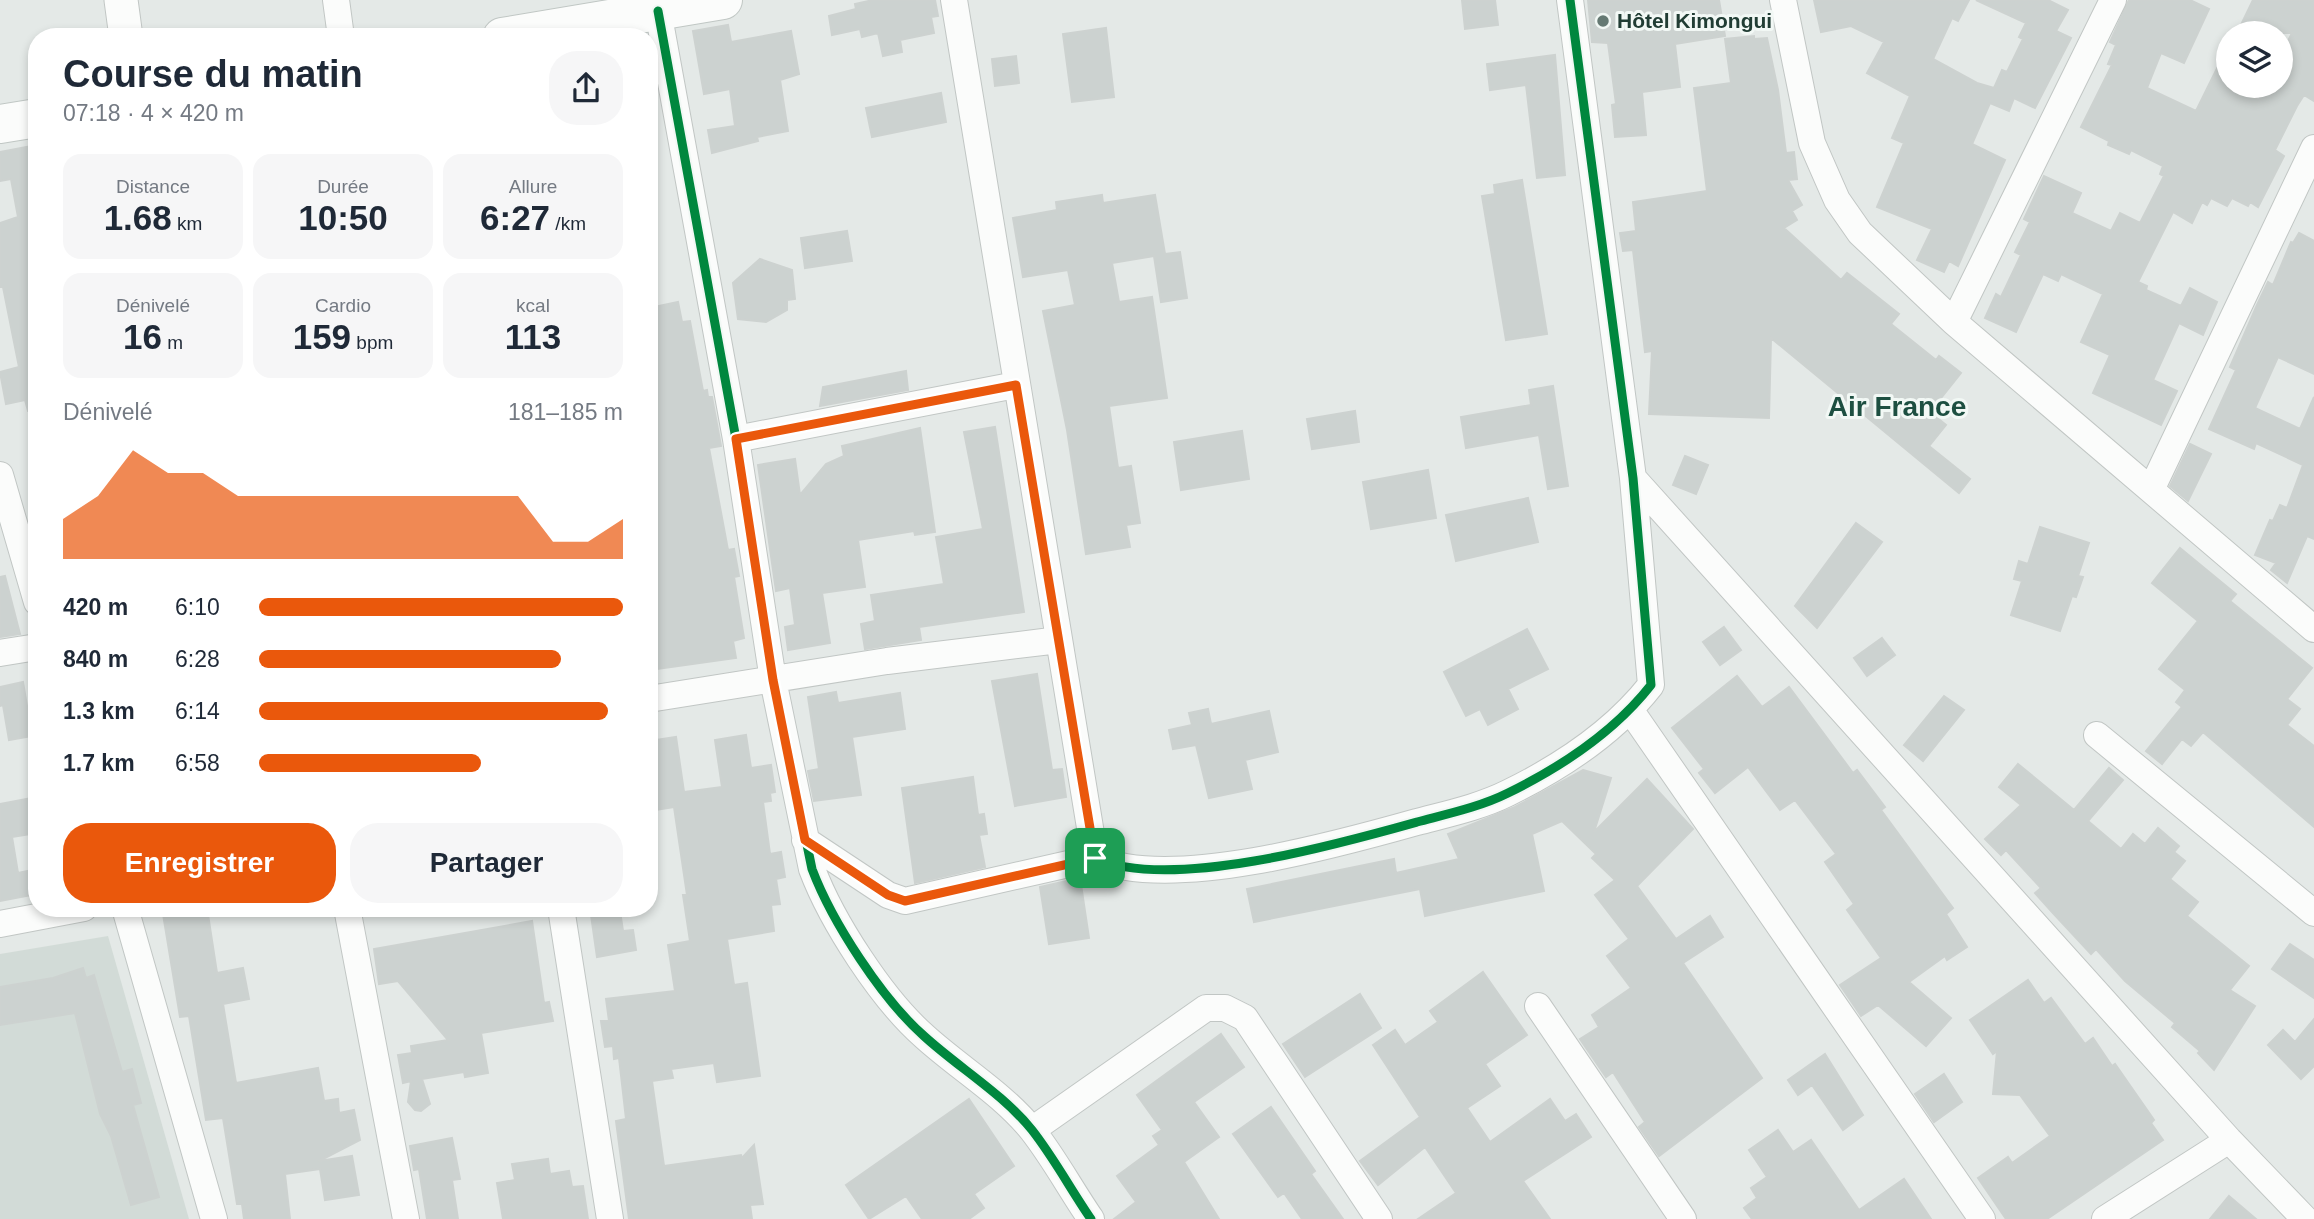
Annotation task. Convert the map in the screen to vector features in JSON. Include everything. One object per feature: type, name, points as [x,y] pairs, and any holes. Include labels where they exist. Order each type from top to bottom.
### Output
[{"type":"main road","points":[[528,28],[575,12],[658,11],[723,0]]},
{"type":"main road","points":[[0,124],[28,119]]},
{"type":"street","points":[[121,0],[125,28]]},
{"type":"street","points":[[336,0],[340,28]]},
{"type":"street","points":[[954,0],[1095,858]]},
{"type":"street","points":[[805,840],[877,888],[905,901],[1095,858],[1119,867],[1147,869],[1210,867],[1259,860],[1372,835],[1506,794],[1543,774],[1631,711],[1651,685],[1633,478],[1570,0]]},
{"type":"street","points":[[1783,0],[1812,143],[1833,192],[1860,233],[1954,322],[2314,629]]},
{"type":"street","points":[[1954,322],[2113,0]]},
{"type":"street","points":[[658,11],[736,439],[773,680],[805,840],[823,897],[902,1014],[923,1036],[1004,1102],[1032,1130],[1091,1219]]},
{"type":"street","points":[[2151,490],[2314,148]]},
{"type":"street","points":[[736,439],[1016,385]]},
{"type":"street","points":[[0,475],[28,571]]},
{"type":"street","points":[[1633,478],[2229,1140],[2307,1214]]},
{"type":"street","points":[[658,698],[887,661],[1059,640]]},
{"type":"street","points":[[0,653],[28,648]]},
{"type":"street","points":[[1631,711],[1982,1219]]},
{"type":"street","points":[[2097,735],[2314,913]]},
{"type":"street","points":[[0,924],[37,917]]},
{"type":"street","points":[[128,917],[214,1219]]},
{"type":"street","points":[[350,917],[406,1219]]},
{"type":"street","points":[[562,917],[610,1219]]},
{"type":"street","points":[[1538,1006],[1683,1219]]},
{"type":"street","points":[[1032,1130],[1188,1019],[1206,1008],[1225,1008],[1245,1018],[1379,1219]]},
{"type":"street","points":[[2105,1219],[2229,1140]]},
{"type":"shaded area","points":[[108,936],[189,1219],[0,1219],[0,954]]},
{"type":"building","points":[[873,0],[935,0],[938,16],[931,17],[934,33],[900,40],[902,52],[883,56],[878,33],[862,37],[860,29],[832,35],[829,16],[856,9],[855,4]]},
{"type":"building","points":[[1462,0],[1495,0],[1498,25],[1465,29]]},
{"type":"building","points":[[1588,0],[1719,0],[1725,36],[1675,44],[1680,87],[1642,92],[1646,135],[1615,137],[1612,105],[1616,104],[1608,43],[1592,42]]},
{"type":"building","points":[[1814,0],[1969,0],[1958,21],[1952,18],[1933,59],[1977,83],[1994,88],[2002,70],[2007,72],[2023,39],[2019,37],[2026,23],[1976,0],[2048,0],[2068,10],[2056,31],[2071,38],[2035,108],[2014,98],[2009,111],[1990,103],[1972,144],[2005,160],[1958,266],[1949,261],[1944,272],[1917,260],[1932,229],[1877,207],[1904,143],[1892,138],[1910,96],[1867,73],[1884,42],[1851,26],[1821,32]]},
{"type":"building","points":[[2129,0],[2190,0],[2209,9],[2184,63],[2161,53],[2147,88],[2196,111],[2216,70],[2216,98],[2293,98],[2293,21],[2243,21],[2253,0],[2314,0],[2314,101],[2304,95],[2297,106],[2275,150],[2284,156],[2258,207],[2250,202],[2248,206],[2232,198],[2227,206],[2211,198],[2207,205],[2202,202],[2192,223],[2173,212],[2138,282],[2147,286],[2146,290],[2181,306],[2190,288],[2217,302],[2203,335],[2179,323],[2153,380],[2177,391],[2161,425],[2093,393],[2110,355],[2081,342],[2103,294],[2061,274],[2058,281],[2043,274],[2016,332],[1985,318],[1996,294],[2001,297],[2021,255],[2015,252],[2030,222],[2024,219],[2044,176],[2081,193],[2072,213],[2111,231],[2120,213],[2140,223],[2164,176],[2160,174],[2163,166],[2131,150],[2129,154],[2108,145],[2109,141],[2081,127],[2112,65],[2108,64],[2116,45],[2110,42]]},
{"type":"building","points":[[728,25],[731,42],[791,31],[799,74],[780,80],[788,131],[757,137],[758,141],[712,153],[708,130],[735,126],[730,89],[704,94],[693,31]]},
{"type":"building","points":[[1106,28],[1114,97],[1072,102],[1063,34]]},
{"type":"building","points":[[1754,36],[1754,39],[1767,38],[1778,90],[1786,153],[1794,152],[1797,179],[1788,180],[1802,205],[1792,211],[1797,220],[1784,228],[1841,280],[1847,273],[1899,314],[1891,324],[1936,360],[1939,356],[1961,373],[1930,412],[1946,425],[1929,446],[1970,479],[1959,493],[1771,338],[1769,418],[1649,414],[1652,351],[1645,352],[1633,250],[1623,251],[1620,233],[1636,231],[1633,202],[1707,191],[1694,88],[1731,83],[1725,39]]},
{"type":"building","points":[[1555,55],[1565,175],[1537,178],[1526,85],[1490,90],[1487,64]]},
{"type":"building","points":[[1016,56],[1019,83],[995,86],[992,59]]},
{"type":"building","points":[[941,93],[946,122],[872,137],[866,108]]},
{"type":"building","points":[[28,147],[28,411],[25,400],[6,404],[0,372],[19,367],[3,287],[0,287],[0,223],[18,217],[11,179],[0,181],[0,152]]},
{"type":"building","points":[[1522,180],[1547,334],[1506,340],[1482,196],[1495,194],[1494,185]]},
{"type":"building","points":[[1102,195],[1103,203],[1155,195],[1165,254],[1180,252],[1187,298],[1161,302],[1154,256],[1112,263],[1119,302],[1152,297],[1167,398],[1109,406],[1118,468],[1131,466],[1140,523],[1126,525],[1130,547],[1086,554],[1067,430],[1043,311],[1075,305],[1068,270],[1023,277],[1013,218],[1057,210],[1056,202]]},
{"type":"building","points":[[847,231],[852,261],[805,268],[801,238]]},
{"type":"building","points":[[2299,233],[2314,241],[2314,374],[2278,357],[2255,408],[2300,429],[2314,397],[2314,539],[2307,536],[2287,583],[2271,570],[2276,563],[2255,555],[2270,520],[2273,521],[2280,505],[2287,508],[2303,465],[2256,443],[2254,449],[2209,429],[2236,370],[2230,367],[2257,305],[2268,282],[2273,285],[2291,242],[2293,243]]},
{"type":"building","points":[[760,259],[792,270],[795,299],[787,300],[787,310],[766,322],[738,319],[733,283]]},
{"type":"building","points":[[678,302],[682,322],[690,321],[703,391],[707,390],[708,397],[712,397],[721,446],[709,448],[728,550],[734,549],[739,576],[734,577],[744,638],[733,641],[736,658],[658,669],[658,306]]},
{"type":"building","points":[[906,371],[908,390],[820,406],[823,387]]},
{"type":"building","points":[[1553,386],[1568,486],[1548,489],[1539,435],[1466,448],[1461,417],[1531,405],[1529,390]]},
{"type":"building","points":[[1355,411],[1359,442],[1312,449],[1307,419]]},
{"type":"building","points":[[995,427],[1024,612],[919,627],[921,640],[865,649],[861,624],[875,621],[871,595],[944,584],[936,537],[983,529],[964,432]]},
{"type":"building","points":[[920,428],[935,532],[915,535],[914,531],[858,540],[865,587],[822,593],[830,643],[788,650],[785,627],[795,625],[790,588],[776,591],[758,465],[795,459],[800,495],[826,464],[844,456],[842,446]]},
{"type":"building","points":[[1242,431],[1249,479],[1181,490],[1174,442]]},
{"type":"building","points":[[2190,444],[2211,454],[2188,501],[2170,486]]},
{"type":"building","points":[[1685,456],[1708,465],[1696,494],[1673,485]]},
{"type":"building","points":[[1428,470],[1436,518],[1371,529],[1363,482]]},
{"type":"building","points":[[1528,498],[1538,542],[1456,561],[1446,515]]},
{"type":"building","points":[[1856,523],[1882,542],[1817,628],[1795,606]]},
{"type":"building","points":[[2040,527],[2089,543],[2078,576],[2083,577],[2076,597],[2072,596],[2060,631],[2011,615],[2022,581],[2014,579],[2019,561],[2028,564]]},
{"type":"building","points":[[2180,548],[2236,594],[2230,601],[2312,668],[2287,699],[2300,709],[2287,725],[2314,746],[2314,827],[2203,732],[2191,746],[2182,739],[2162,764],[2146,751],[2182,707],[2176,702],[2185,690],[2159,669],[2198,621],[2152,583]]},
{"type":"building","points":[[5,576],[20,634],[0,637],[0,577]]},
{"type":"building","points":[[1724,627],[1741,650],[1720,665],[1703,642]]},
{"type":"building","points":[[1527,629],[1548,669],[1508,689],[1518,709],[1488,725],[1480,709],[1466,716],[1444,672]]},
{"type":"building","points":[[1882,638],[1895,655],[1867,676],[1854,658]]},
{"type":"building","points":[[1037,674],[1052,770],[1062,769],[1066,797],[1015,806],[992,681]]},
{"type":"building","points":[[1737,676],[1762,707],[1789,687],[1853,773],[1857,770],[1885,807],[1881,810],[1953,908],[1946,914],[1967,947],[1947,960],[1945,956],[1909,982],[1951,1018],[1926,1046],[1878,1005],[1861,1016],[1840,985],[1881,958],[1847,910],[1854,904],[1825,862],[1836,854],[1795,800],[1780,810],[1748,767],[1715,793],[1699,773],[1704,769],[1672,728]]},
{"type":"building","points":[[23,682],[28,712],[28,737],[9,740],[3,705],[0,706],[0,687]]},
{"type":"building","points":[[836,692],[838,703],[900,693],[905,729],[852,737],[861,795],[814,801],[808,771],[819,769],[808,697]]},
{"type":"building","points":[[1944,696],[1964,710],[1923,761],[1904,745]]},
{"type":"building","points":[[1208,709],[1211,724],[1269,711],[1278,752],[1245,760],[1252,789],[1209,798],[1196,745],[1173,749],[1169,730],[1192,725],[1189,713]]},
{"type":"building","points":[[746,735],[751,768],[771,765],[775,792],[770,793],[771,801],[763,802],[770,854],[781,852],[785,877],[776,879],[780,904],[771,905],[774,931],[727,939],[734,985],[747,983],[760,1076],[717,1082],[714,1063],[671,1069],[673,1078],[652,1081],[664,1166],[741,1155],[742,1158],[754,1145],[763,1204],[750,1205],[752,1219],[629,1219],[616,1121],[626,1119],[619,1058],[614,1059],[613,1046],[605,1047],[601,1021],[609,1021],[606,999],[675,991],[668,945],[690,941],[683,895],[687,895],[674,807],[658,810],[658,740],[676,737],[684,792],[722,787],[715,740]]},
{"type":"building","points":[[2018,764],[2074,810],[2109,768],[2123,780],[2088,821],[2121,849],[2133,834],[2145,844],[2158,828],[2179,846],[2174,852],[2185,861],[2170,879],[2198,902],[2187,916],[2249,966],[2230,990],[2255,1006],[2214,1070],[2198,1053],[2200,1051],[2172,1027],[2175,1023],[2125,981],[2096,949],[2091,954],[2035,893],[2041,888],[2006,850],[2001,855],[1985,839],[2021,805],[1999,787]]},
{"type":"building","points":[[1583,770],[1611,778],[1594,832],[1647,779],[1693,829],[1637,886],[1676,939],[1710,916],[1723,937],[1683,963],[1762,1078],[1659,1156],[1639,1127],[1645,1122],[1613,1072],[1606,1077],[1580,1039],[1599,1027],[1592,1015],[1631,988],[1607,956],[1629,939],[1595,895],[1615,880],[1592,858],[1596,854],[1562,821],[1532,834],[1544,891],[1425,916],[1420,889],[1254,922],[1247,889],[1394,859],[1396,873],[1459,859],[1448,834],[1515,807]]},
{"type":"building","points":[[973,777],[978,815],[984,814],[987,834],[979,835],[985,867],[915,883],[902,788]]},
{"type":"building","points":[[28,799],[28,834],[12,837],[18,873],[28,871],[28,896],[0,901],[0,804]]},
{"type":"building","points":[[1080,878],[1089,938],[1049,944],[1040,887]]},
{"type":"building","points":[[163,917],[208,917],[217,973],[243,968],[249,999],[223,1004],[236,1083],[318,1068],[324,1101],[338,1099],[339,1113],[354,1110],[360,1140],[319,1161],[352,1156],[359,1195],[325,1200],[320,1169],[285,1174],[290,1219],[244,1219],[242,1204],[237,1204],[223,1118],[206,1120],[189,1016],[180,1017]]},
{"type":"building","points":[[591,917],[621,917],[623,931],[633,930],[636,950],[597,957]]},
{"type":"building","points":[[532,921],[544,1003],[549,1002],[553,1021],[481,1033],[488,1073],[465,1077],[464,1072],[422,1079],[430,1104],[421,1111],[415,1110],[408,1102],[411,1081],[403,1083],[398,1055],[412,1053],[411,1046],[448,1040],[398,981],[379,984],[374,949]]},
{"type":"building","points":[[2290,944],[2314,960],[2314,998],[2272,969]]},
{"type":"building","points":[[83,968],[86,978],[94,975],[122,1072],[132,1069],[141,1103],[133,1105],[159,1197],[131,1205],[111,1136],[100,1114],[75,1013],[0,1025],[0,987],[53,978]]},
{"type":"building","points":[[1483,972],[1527,1035],[1485,1064],[1500,1086],[1467,1108],[1490,1142],[1550,1099],[1565,1121],[1576,1114],[1591,1137],[1523,1181],[1550,1219],[1418,1219],[1456,1193],[1425,1147],[1378,1185],[1360,1161],[1420,1117],[1373,1045],[1395,1030],[1405,1045],[1438,1022],[1430,1011]]},
{"type":"building","points":[[2028,980],[2044,1003],[2051,998],[2085,1044],[2093,1038],[2112,1066],[2115,1064],[2154,1120],[2151,1123],[2163,1140],[2047,1219],[2006,1219],[1978,1178],[2008,1157],[2012,1163],[2050,1136],[2020,1095],[1993,1094],[1997,1051],[1993,1054],[1970,1020]]},
{"type":"building","points":[[1360,994],[1381,1028],[1305,1077],[1283,1044]]},
{"type":"building","points":[[2314,1019],[2314,1066],[2301,1079],[2268,1045],[2283,1030],[2295,1042]]},
{"type":"building","points":[[1221,1034],[1244,1067],[1194,1102],[1219,1137],[1184,1162],[1219,1219],[1114,1219],[1136,1202],[1117,1176],[1159,1145],[1153,1136],[1162,1130],[1137,1095]]},
{"type":"building","points":[[1825,1054],[1863,1115],[1843,1130],[1812,1085],[1798,1095],[1788,1080]]},
{"type":"building","points":[[1944,1074],[1962,1102],[1934,1122],[1915,1094]]},
{"type":"building","points":[[969,1099],[1014,1166],[974,1194],[984,1208],[969,1219],[922,1219],[906,1196],[869,1219],[846,1185]]},
{"type":"building","points":[[1271,1107],[1315,1171],[1311,1174],[1343,1219],[1302,1219],[1284,1193],[1278,1197],[1233,1134]]},
{"type":"building","points":[[1778,1130],[1793,1152],[1811,1140],[1859,1210],[1904,1179],[1931,1219],[1752,1219],[1744,1208],[1757,1198],[1751,1188],[1767,1177],[1749,1150]]},
{"type":"building","points":[[452,1138],[460,1179],[452,1180],[458,1219],[427,1219],[419,1169],[414,1170],[410,1146]]},
{"type":"building","points":[[548,1159],[550,1174],[569,1171],[572,1187],[583,1186],[588,1219],[503,1219],[497,1183],[515,1180],[512,1164]]},
{"type":"building","points":[[2229,1196],[2256,1219],[2210,1219]]},
{"type":"cycle path","points":[[805,840],[888,895],[905,901],[1095,858],[1127,867],[1166,870],[1254,861],[1344,842],[1463,810],[1497,798],[1567,760],[1604,733],[1637,702],[1651,685],[1633,478],[1570,0]]},
{"type":"cycle path","points":[[658,11],[736,439],[773,680],[812,869],[832,912],[875,981],[924,1036],[994,1092],[1032,1130],[1091,1219]]},
{"type":"place","name":"Hôtel Kimongui","points":[[1603,21]]},
{"type":"district","name":"Air France","points":[[1897,406]]},
{"type":"route","points":[[1016,385],[1095,858],[905,901],[888,895],[805,840],[773,680],[736,439],[1016,385]]}]
